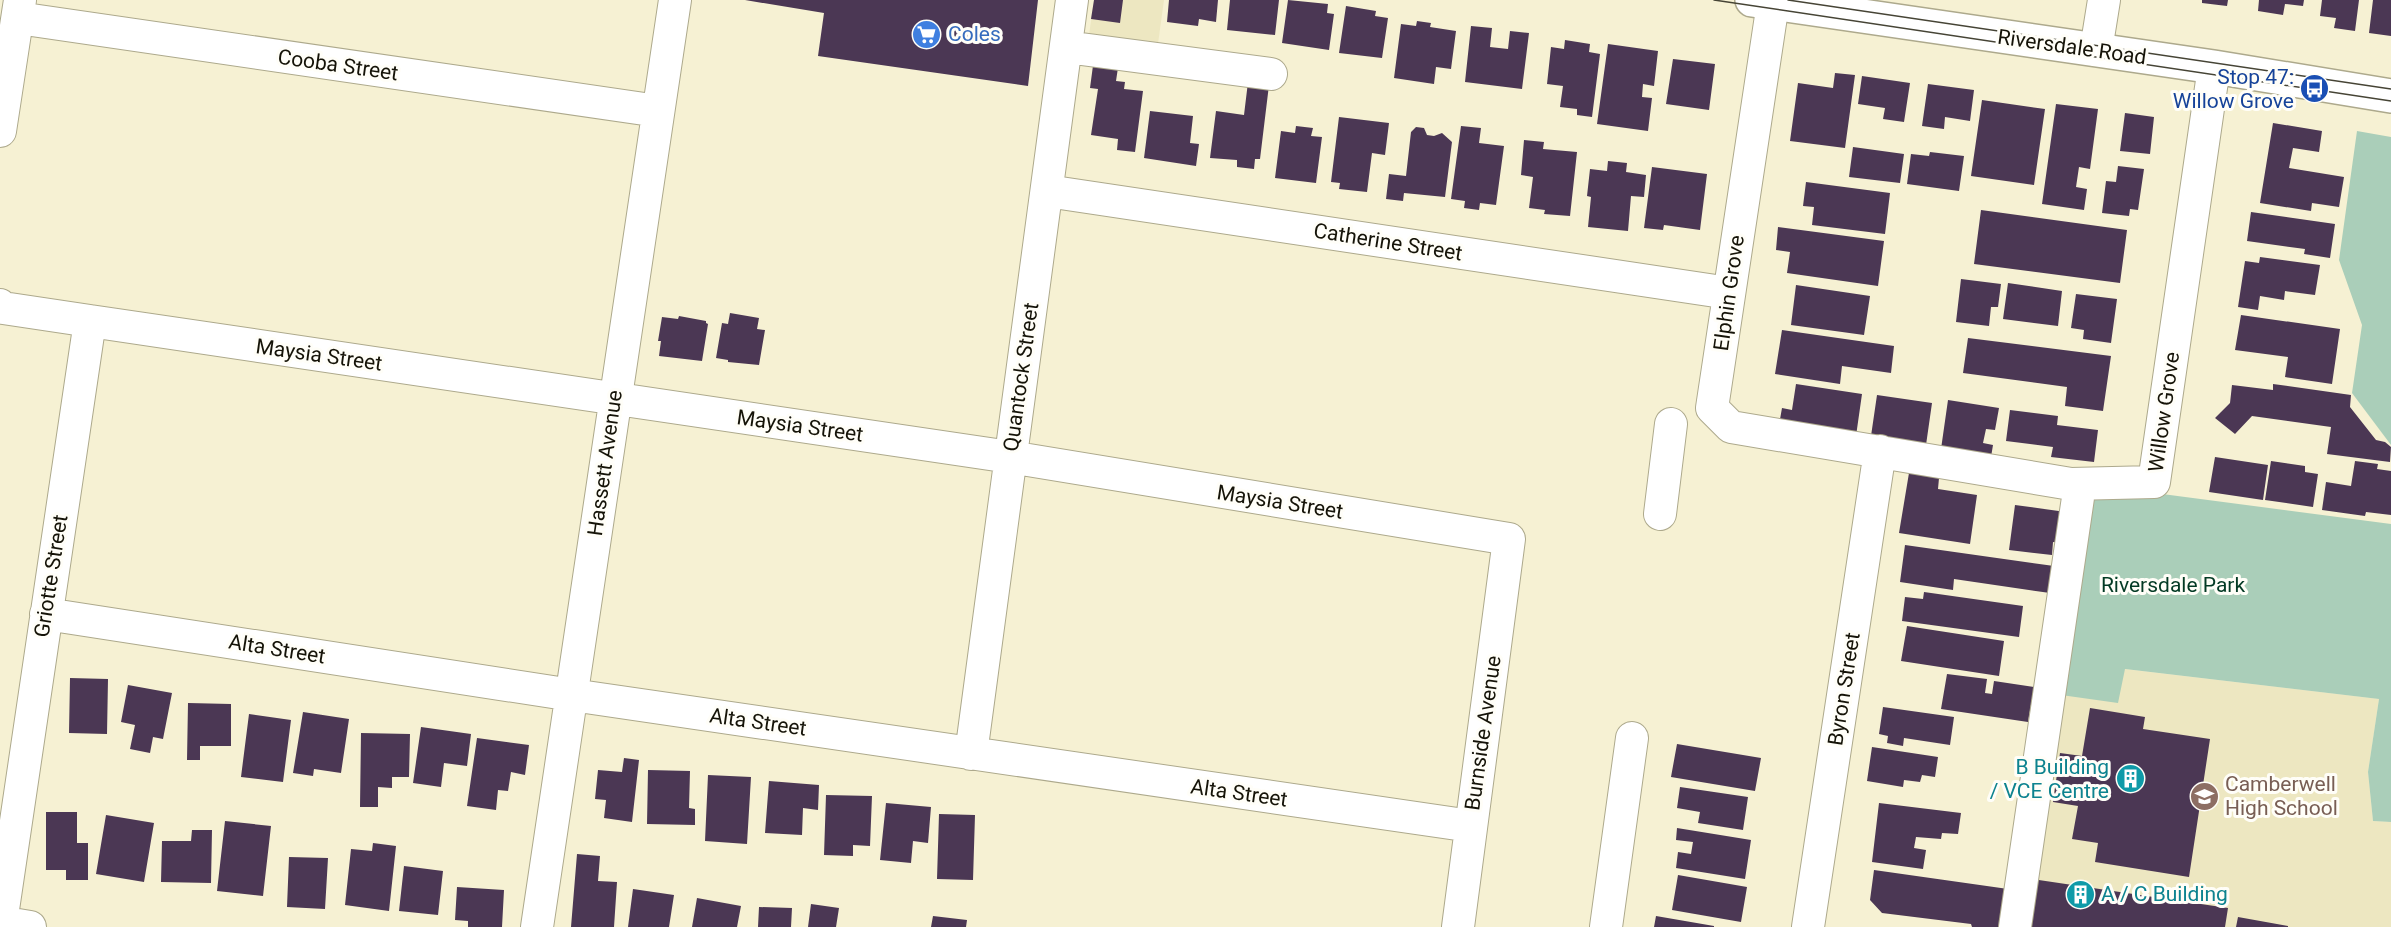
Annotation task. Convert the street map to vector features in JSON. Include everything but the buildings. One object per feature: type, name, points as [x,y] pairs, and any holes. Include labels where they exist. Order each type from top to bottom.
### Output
[{"type":"main road","name":"Riversdale Road","points":[[1762,2],[2096,50],[2391,96]]},
{"type":"street","name":"Hassett Avenue","points":[[537,927],[675,0]]},
{"type":"street","name":"Quantock Street","points":[[971,754],[1072,0]]},
{"type":"street","points":[[2096,50],[2104,0]]},
{"type":"street","name":"Elphin Grove","points":[[1762,2],[1729,293],[1712,408],[1731,427],[1880,451]]},
{"type":"street","name":"Cooba Street","points":[[19,9],[658,111]]},
{"type":"street","points":[[0,131],[19,9]]},
{"type":"street","points":[[1066,47],[1271,74]]},
{"type":"street","name":"Willow Grove","points":[[1880,451],[2071,484],[2154,482],[2214,68]]},
{"type":"street","name":"Catherine Street","points":[[1047,191],[1729,293]]},
{"type":"street","points":[[0,305],[3,308],[90,321]]},
{"type":"street","name":"Maysia Street","points":[[90,321],[1010,457],[1509,539]]},
{"type":"street","name":"Griotte Street","points":[[11,924],[45,614],[90,321]]},
{"type":"street","points":[[1660,514],[1671,424]]},
{"type":"street","name":"Byron Street","points":[[1809,927],[1880,451]]},
{"type":"street","points":[[2014,927],[2080,484]]},
{"type":"street","name":"Burnside Avenue","points":[[1458,927],[1509,539]]},
{"type":"street","name":"Alta Street","points":[[45,614],[572,695],[1471,826]]},
{"type":"street","points":[[1606,927],[1632,738]]},
{"type":"shaded area","points":[[1094,0],[1164,0],[1157,51],[1088,42]]},
{"type":"shaded area","name":"Camberwell High School","points":[[2124,669],[2379,699],[2368,772],[2373,821],[2391,822],[2391,927],[2018,927],[2054,694]]},
{"type":"green space","points":[[2357,131],[2391,137],[2391,445],[2352,393],[2362,325],[2339,260]]},
{"type":"green space","name":"Riversdale Park","points":[[2086,484],[2391,524],[2391,822],[2373,821],[2368,772],[2379,699],[2125,669],[2118,703],[2054,694]]},
{"type":"tram line","points":[[1714,0],[2391,101]]},
{"type":"tram line","points":[[1788,0],[2391,89]]},
{"type":"place","name":"Coles","points":[[927,34]]},
{"type":"place","name":"Stop 47: Willow Grove","points":[[2315,89]]},
{"type":"place","name":"B Building / VCE Centre","points":[[2130,779]]},
{"type":"place","name":"Camberwell High School","points":[[2204,796]]},
{"type":"place","name":"A / C Building","points":[[2080,894]]}]
